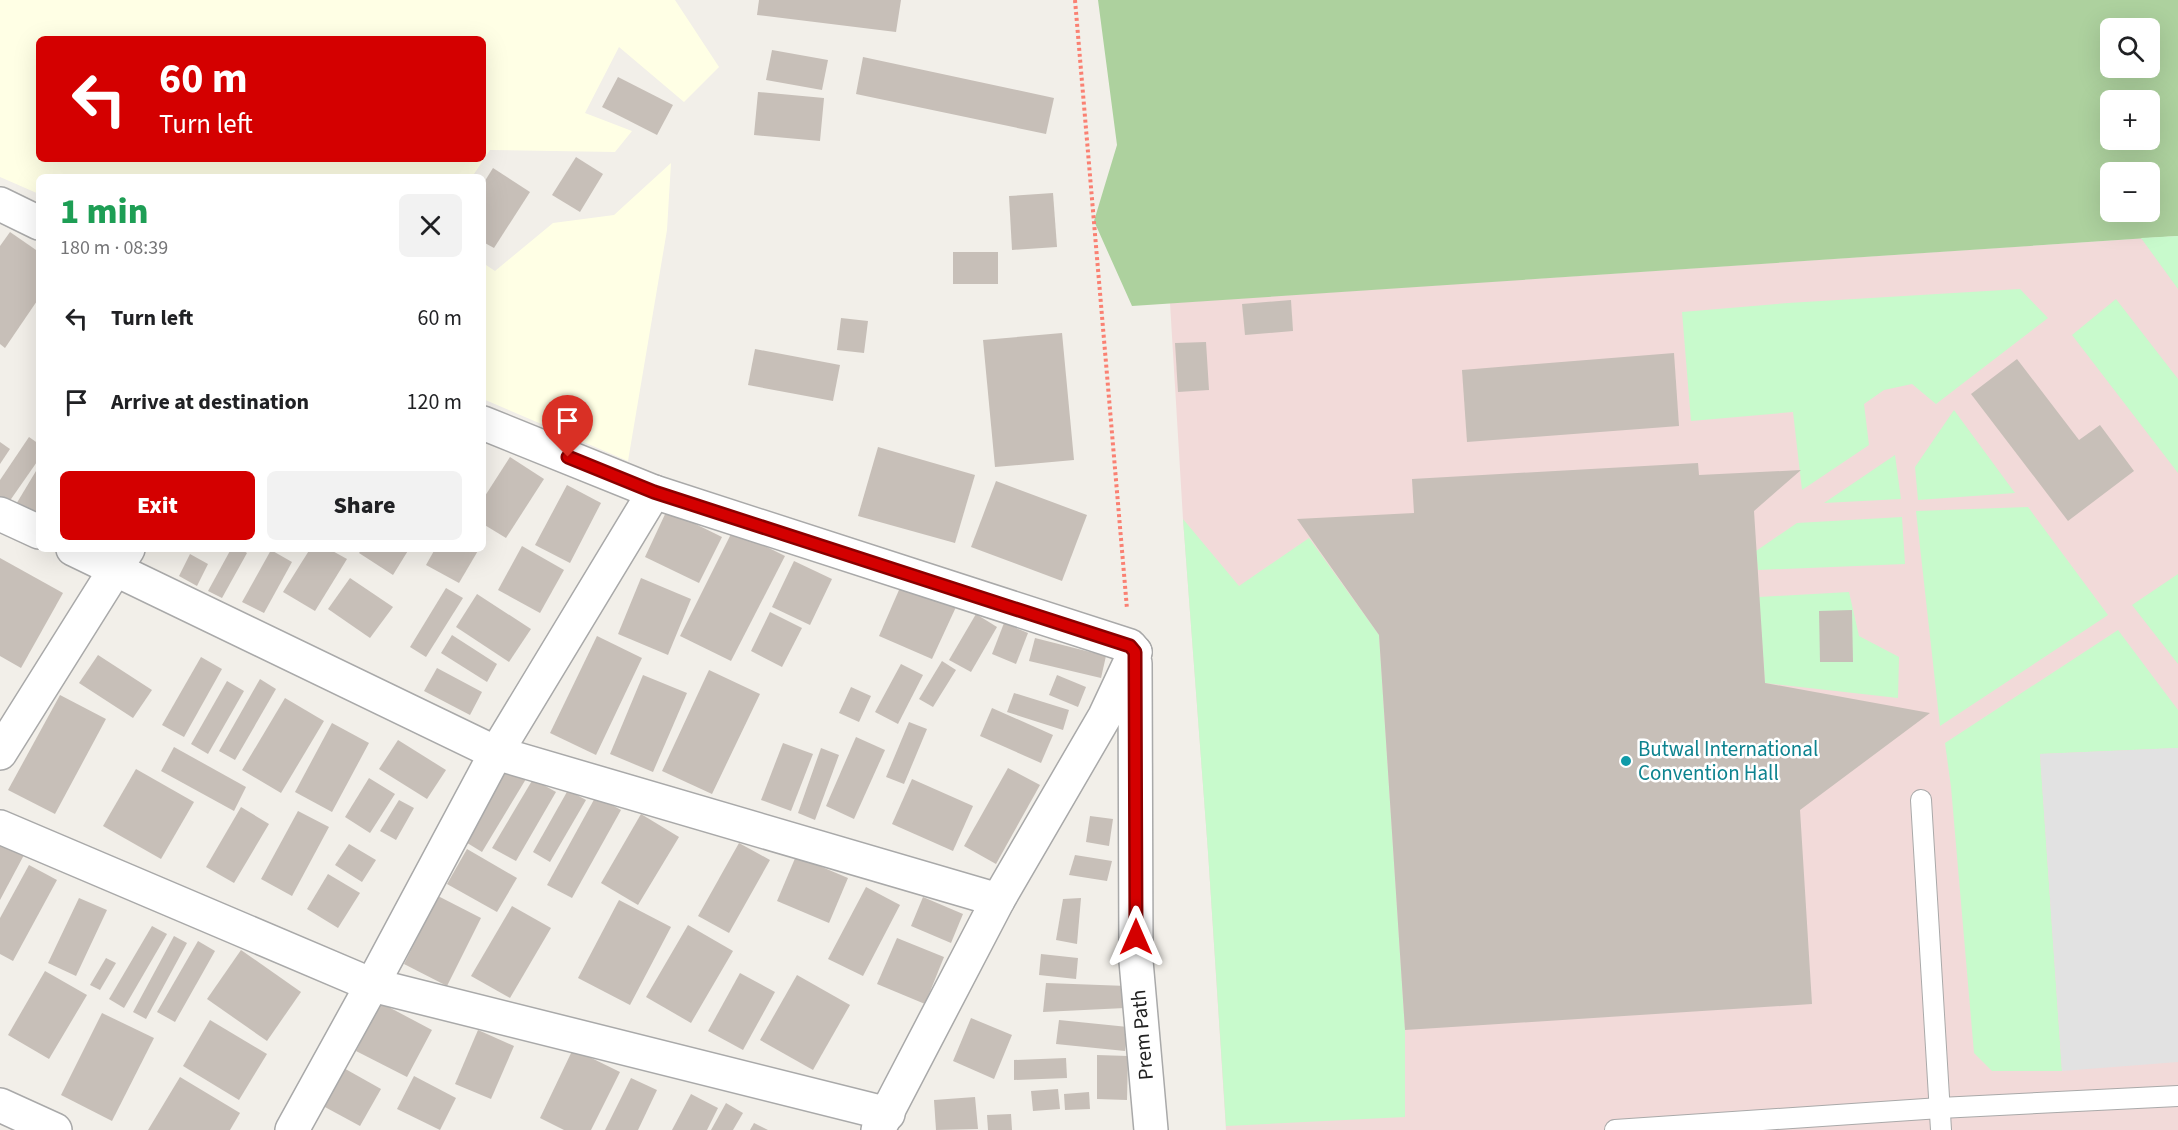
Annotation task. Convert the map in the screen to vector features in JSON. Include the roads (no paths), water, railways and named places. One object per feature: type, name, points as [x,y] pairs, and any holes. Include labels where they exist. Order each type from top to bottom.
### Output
[{"type":"street","points":[[0,204],[36,222]]},
{"type":"street","points":[[0,827],[372,986],[883,1122],[998,900],[1106,716],[1133,649],[654,492],[486,424]]},
{"type":"street","points":[[292,1130],[372,986],[496,753],[654,492]]},
{"type":"street","points":[[0,514],[36,531]]},
{"type":"street","points":[[88,552],[122,559],[496,753],[998,900]]},
{"type":"street","points":[[0,753],[122,559]]},
{"type":"street","name":"Prem Path","points":[[1133,649],[1136,961],[1151,1130]]},
{"type":"street","points":[[0,1105],[55,1130]]},
{"type":"lane","points":[[1921,800],[1941,1130]]},
{"type":"lane","points":[[1615,1130],[1940,1108],[2178,1096]]},
{"type":"place","name":"Butwal International Convention Hall","points":[[1626,761]]}]
